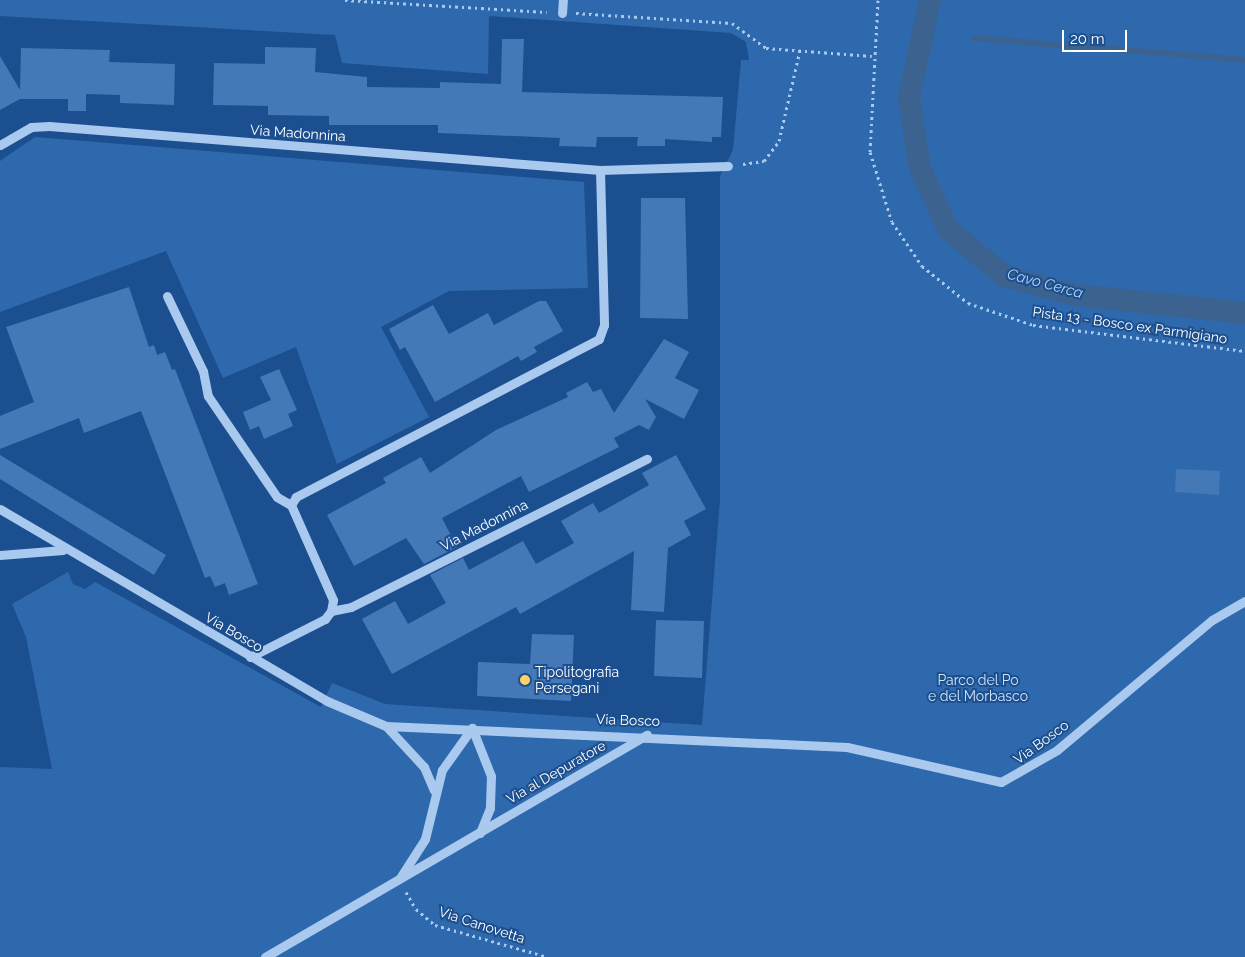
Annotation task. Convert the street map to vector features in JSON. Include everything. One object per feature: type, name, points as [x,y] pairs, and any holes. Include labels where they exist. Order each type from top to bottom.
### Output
[{"type":"street","points":[[562,13],[563,0]]},
{"type":"street","name":"Via Madonnina","points":[[0,145],[31,127],[49,126],[600,170],[728,166]]},
{"type":"street","points":[[291,505],[296,498],[599,340],[604,325],[600,170]]},
{"type":"street","points":[[167,296],[203,372],[208,396],[277,497],[291,505],[333,600],[331,611]]},
{"type":"street","name":"Via Madonnina","points":[[250,657],[325,619],[331,611],[351,607],[647,459]]},
{"type":"street","points":[[0,522],[1,510]]},
{"type":"street","name":"Via Bosco","points":[[1,510],[63,550],[327,701],[386,726],[647,735],[847,747],[1001,782],[1057,750],[1212,620],[1245,601]]},
{"type":"street","points":[[0,555],[63,550]]},
{"type":"street","name":"Via al Depuratore","points":[[386,726],[424,766],[434,790],[433,816],[425,839],[399,880]]},
{"type":"street","name":"Via al Depuratore","points":[[472,728],[491,776],[490,808],[480,833]]},
{"type":"street","name":"Via al Depuratore","points":[[434,790],[472,728]]},
{"type":"street","name":"Via al Depuratore","points":[[265,957],[647,735]]},
{"type":"path","points":[[345,0],[732,23],[766,48],[872,56]]},
{"type":"path","name":"Pista 13 - Bosco ex Parmigiano","points":[[878,0],[872,56],[870,152],[892,222],[922,266],[968,303],[1033,325],[1245,351]]},
{"type":"path","points":[[728,166],[764,161],[779,141],[800,50]]},
{"type":"path","name":"Via Canovetta","points":[[399,880],[416,909],[435,925],[548,957]]},
{"type":"green space","name":"Parco del Po e del Morbasco","points":[[0,0],[1245,0],[1245,957],[0,957],[0,767],[52,769],[26,637],[12,604],[68,572],[73,584],[85,589],[95,582],[321,707],[332,683],[385,704],[702,725],[720,500],[720,176],[733,150],[741,60],[749,60],[746,42],[731,33],[489,16],[488,74],[342,63],[335,35],[0,16]]},
{"type":"green space","points":[[35,137],[584,182],[588,288],[449,291],[381,327],[429,417],[337,464],[296,347],[223,378],[166,251],[0,312],[0,161]]},
{"type":"building","points":[[502,39],[524,39],[522,92],[723,97],[721,137],[712,137],[712,142],[665,139],[665,146],[637,146],[638,137],[597,137],[596,147],[559,146],[560,138],[438,133],[438,125],[329,125],[329,116],[268,115],[268,106],[213,105],[214,63],[265,64],[265,47],[316,48],[315,72],[367,77],[367,87],[440,88],[440,82],[501,84]]},
{"type":"building","points":[[21,48],[110,50],[109,62],[175,64],[174,105],[120,103],[120,95],[86,94],[86,111],[68,111],[68,99],[20,99],[0,110],[0,56],[20,90]]},
{"type":"building","points":[[641,198],[685,198],[688,319],[640,318]]},
{"type":"building","points":[[129,287],[149,347],[154,345],[157,355],[165,352],[172,370],[175,369],[258,584],[229,595],[225,583],[215,587],[210,576],[205,578],[141,411],[84,433],[79,418],[0,449],[0,416],[34,402],[6,327]]},
{"type":"building","points":[[539,301],[546,301],[563,331],[534,347],[537,352],[521,361],[518,356],[435,402],[405,347],[400,350],[389,329],[433,305],[449,334],[488,313],[494,325]]},
{"type":"building","points":[[664,339],[689,352],[675,378],[699,390],[684,419],[645,399],[656,417],[649,430],[639,425],[614,438],[619,447],[529,492],[521,476],[442,518],[457,547],[424,564],[406,538],[354,566],[327,515],[386,483],[383,478],[421,457],[430,473],[496,430],[568,397],[566,393],[587,382],[593,392],[601,389],[614,413]]},
{"type":"building","points":[[279,369],[297,410],[288,414],[293,426],[264,439],[259,426],[250,430],[243,412],[271,400],[260,377]]},
{"type":"building","points":[[0,455],[166,555],[154,575],[0,479]]},
{"type":"building","points":[[676,455],[706,509],[684,521],[691,535],[668,548],[664,612],[631,610],[634,551],[520,614],[516,607],[392,674],[362,619],[395,601],[408,624],[446,603],[430,575],[463,558],[469,570],[523,541],[536,564],[574,543],[561,521],[593,503],[599,513],[649,485],[642,473]]},
{"type":"building","points":[[1176,469],[1220,471],[1219,495],[1175,492]]},
{"type":"building","points":[[656,620],[704,621],[702,678],[654,676]]},
{"type":"building","name":"Tipolitografia Persegani","points":[[532,634],[574,635],[571,701],[477,696],[478,662],[530,664]]},
{"type":"waterway","name":"Cavo Cerca","points":[[930,0],[909,98],[920,168],[948,229],[1004,276],[1076,295],[1245,313]]},
{"type":"waterway","points":[[974,38],[1245,60]]},
{"type":"place","name":"Tipolitografia Persegani","points":[[525,680]]}]
